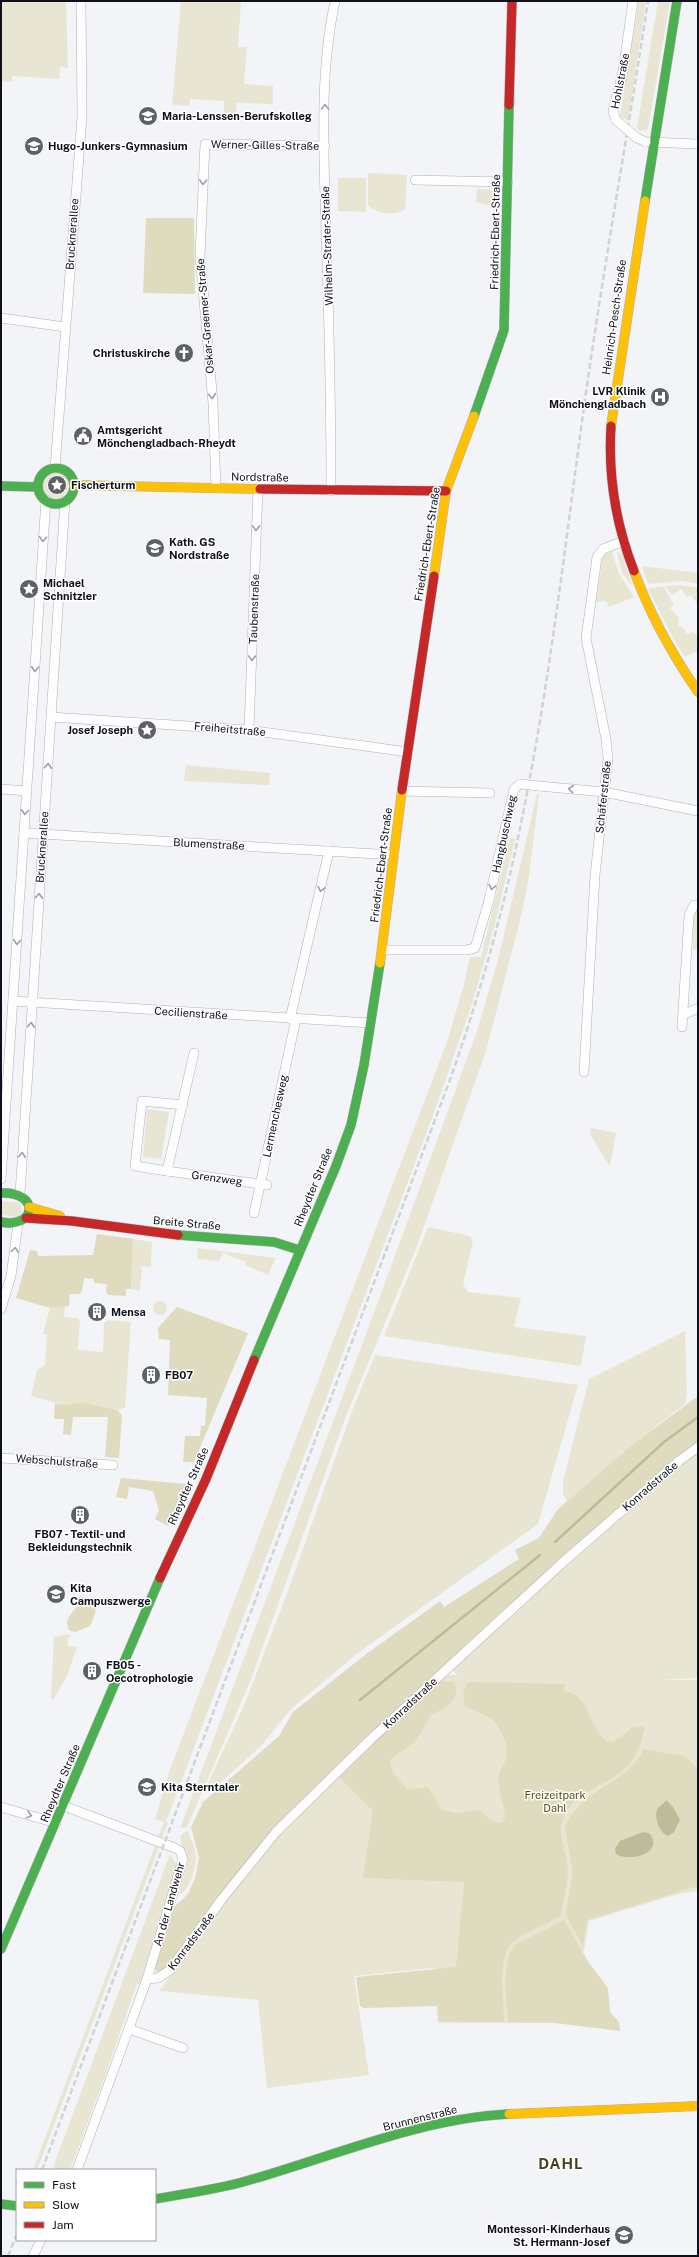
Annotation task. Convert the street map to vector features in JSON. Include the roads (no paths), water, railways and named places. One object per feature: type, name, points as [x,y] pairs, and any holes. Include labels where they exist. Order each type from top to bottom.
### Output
[{"type":"street","name":"Brucknerallee","points":[[55,468],[82,117],[81,1]]},
{"type":"street","name":"Wilhelm-Strater-Straße","points":[[331,491],[331,366],[325,146],[325,71],[330,25],[335,1]]},
{"type":"street","name":"Friedrich-Ebert-Straße","points":[[370,1023],[382,950],[402,791],[446,491],[494,366],[504,330],[512,1]]},
{"type":"street","name":"Hohlstraße","points":[[633,1],[623,71],[613,110],[616,120],[637,138],[650,142],[698,144]]},
{"type":"street","name":"Heinrich-Pesch-Straße","points":[[677,1],[650,142],[610,440],[612,486],[624,541],[640,590],[660,632],[698,692]]},
{"type":"street","name":"Werner-Gilles-Straße","points":[[205,144],[325,146]]},
{"type":"street","name":"Oskar-Graemer-Straße","points":[[205,144],[200,255],[212,403],[216,488]]},
{"type":"street","points":[[415,180],[508,182]]},
{"type":"street","points":[[1,318],[65,326]]},
{"type":"street","points":[[55,468],[61,468],[70,475],[74,485],[72,494],[65,501],[56,503],[46,500],[38,487],[41,476],[45,472],[55,468]]},
{"type":"street","name":"Nordstraße","points":[[74,485],[331,491],[446,491]]},
{"type":"street","points":[[1,486],[38,487]]},
{"type":"street","name":"Taubenstraße","points":[[249,730],[258,489]]},
{"type":"street","name":"Brucknerallee","points":[[1,1179],[46,500]]},
{"type":"street","name":"Brucknerallee","points":[[20,1194],[65,501]]},
{"type":"street","name":"Schäferstraße","points":[[584,1072],[595,875],[608,758],[606,739],[586,638],[598,557],[603,549],[624,541]]},
{"type":"street","name":"Freiheitstraße","points":[[51,717],[249,730],[408,752]]},
{"type":"street","name":"Hangbuschweg","points":[[382,950],[466,950],[472,949],[477,945],[514,789],[520,784],[604,792],[698,811]]},
{"type":"street","points":[[1,790],[27,791]]},
{"type":"street","points":[[402,791],[490,793]]},
{"type":"street","name":"Blumenstraße","points":[[24,833],[394,855]]},
{"type":"street","name":"Lermenchesweg","points":[[254,1213],[264,1184],[293,1019],[330,851]]},
{"type":"street","points":[[682,1027],[688,914],[694,905],[698,905]]},
{"type":"street","name":"Cecilienstraße","points":[[13,1001],[370,1023]]},
{"type":"street","points":[[683,1015],[698,1008]]},
{"type":"street","name":"Rheydter Straße","points":[[2,1945],[64,1806],[168,1559],[206,1479],[299,1250],[336,1166],[351,1124],[358,1096],[370,1023]]},
{"type":"street","points":[[167,1171],[194,1053]]},
{"type":"street","name":"Grenzweg","points":[[183,1105],[142,1101],[135,1166],[264,1184]]},
{"type":"street","points":[[1,1193],[9,1192],[20,1194],[26,1199],[29,1207],[26,1218],[18,1224],[1,1222]]},
{"type":"street","name":"Breite Straße","points":[[29,1207],[56,1214],[72,1221]]},
{"type":"street","name":"Breite Straße","points":[[26,1218],[72,1221],[187,1236],[274,1242],[299,1250]]},
{"type":"street","points":[[1,1310],[11,1276],[18,1224]]},
{"type":"street","name":"Konradstraße","points":[[146,1979],[158,1978],[170,1970],[260,1849],[335,1774],[617,1514],[679,1461],[698,1447]]},
{"type":"street","name":"Webschulstraße","points":[[1,1458],[113,1465]]},
{"type":"street","name":"An der Landwehr","points":[[64,1806],[176,1848],[182,1855],[146,1979],[77,2169]]},
{"type":"street","points":[[1,1807],[56,1823]]},
{"type":"street","points":[[129,2029],[182,2048]]},
{"type":"street","name":"Brunnenstraße","points":[[156,2199],[251,2180],[402,2134],[475,2116],[698,2106]]},
{"type":"street","points":[[1,2204],[16,2206]]},
{"type":"street","points":[[33,2256],[40,2241]]},
{"type":"waterway","points":[[555,1542],[664,1442],[698,1417]]},
{"type":"waterway","points":[[360,1700],[540,1555]]},
{"type":"railway","points":[[42,2169],[451,1077],[489,956],[519,833],[539,729],[555,624],[590,362],[648,1]]},
{"type":"railway","points":[[8,2256],[16,2236]]},
{"type":"place","name":"Maria-Lenssen-Berufskolleg","points":[[148,116]]},
{"type":"place","name":"Hugo-Junkers-Gymnasium","points":[[34,146]]},
{"type":"place","name":"Christuskirche","points":[[184,353]]},
{"type":"place","name":"LVR Klinik Mönchengladbach","points":[[660,397]]},
{"type":"place","name":"Amtsgericht Mönchengladbach-Rheydt","points":[[83,436]]},
{"type":"place","name":"Fischerturm","points":[[57,485]]},
{"type":"place","name":"Kath. GS Nordstraße","points":[[155,548]]},
{"type":"place","name":"Michael Schnitzler","points":[[29,589]]},
{"type":"place","name":"Josef Joseph","points":[[147,730]]},
{"type":"place","name":"Mensa","points":[[97,1312]]},
{"type":"place","name":"FB07","points":[[151,1375]]},
{"type":"place","name":"FB07 - Textil- und Bekleidungstechnik","points":[[80,1515]]},
{"type":"place","name":"Kita Campuszwerge","points":[[56,1594]]},
{"type":"place","name":"FB05 - Oecotrophologie","points":[[92,1671]]},
{"type":"place","name":"Kita Sterntaler","points":[[147,1787]]},
{"type":"place","name":"Montessori-Kinderhaus St. Hermann-Josef","points":[[624,2235]]},
{"type":"district","name":"DAHL","points":[[561,2163]]},
{"type":"park label","name":"Freizeitpark Dahl","points":[[555,1801]]}]
